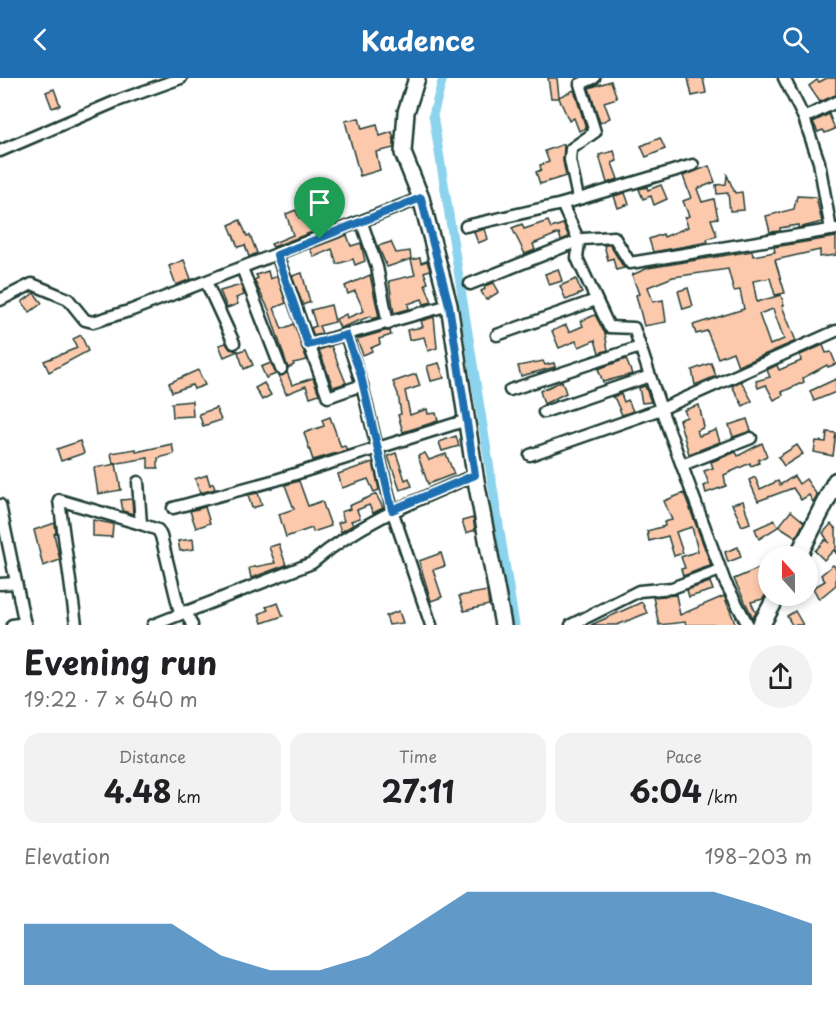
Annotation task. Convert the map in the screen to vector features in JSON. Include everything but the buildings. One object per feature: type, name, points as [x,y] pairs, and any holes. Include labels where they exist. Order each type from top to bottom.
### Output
[{"type":"main road","points":[[803,546],[836,481]]},
{"type":"main road","points":[[761,625],[771,606]]},
{"type":"street","points":[[0,151],[117,101],[181,78]]},
{"type":"street","points":[[417,78],[406,111],[404,153],[421,198],[449,305],[475,475],[503,625]]},
{"type":"street","points":[[578,198],[570,160],[571,149],[595,132],[580,84],[594,78]]},
{"type":"street","points":[[470,284],[579,241],[614,237],[630,263],[834,230],[819,162],[804,118],[784,78]]},
{"type":"street","points":[[804,118],[836,102]]},
{"type":"street","points":[[465,226],[562,204],[650,180],[693,165]]},
{"type":"street","points":[[0,300],[32,284],[68,299],[86,320],[93,322],[132,310],[362,223],[421,198]]},
{"type":"street","points":[[562,204],[579,241],[577,258],[609,327],[634,328],[661,410],[720,570],[748,625]]},
{"type":"street","points":[[362,223],[377,267],[388,324]]},
{"type":"street","points":[[277,255],[328,397],[363,385]]},
{"type":"street","points":[[242,268],[281,369]]},
{"type":"street","points":[[206,282],[234,343]]},
{"type":"street","points":[[497,335],[596,300]]},
{"type":"street","points":[[308,345],[449,305]]},
{"type":"street","points":[[530,455],[661,410],[836,331]]},
{"type":"street","points":[[346,335],[363,385],[392,510],[431,625]]},
{"type":"street","points":[[510,390],[640,348]]},
{"type":"street","points":[[544,412],[650,376]]},
{"type":"street","points":[[173,508],[276,480],[467,420]]},
{"type":"street","points":[[682,465],[751,438]]},
{"type":"street","points":[[153,625],[312,563],[332,546],[392,510],[475,475]]},
{"type":"street","points":[[138,482],[141,524]]},
{"type":"street","points":[[76,625],[59,500],[158,530],[162,536],[183,612],[192,625]]},
{"type":"street","points":[[0,505],[25,624],[12,625]]},
{"type":"street","points":[[571,625],[639,591],[672,588],[720,570]]},
{"type":"street","points":[[0,584],[16,583]]},
{"type":"waterway","points":[[443,78],[433,115],[515,625]]},
{"type":"route","points":[[421,198],[449,305],[475,475],[392,510],[360,372],[346,335],[308,345],[277,255],[320,239],[421,198]]}]
